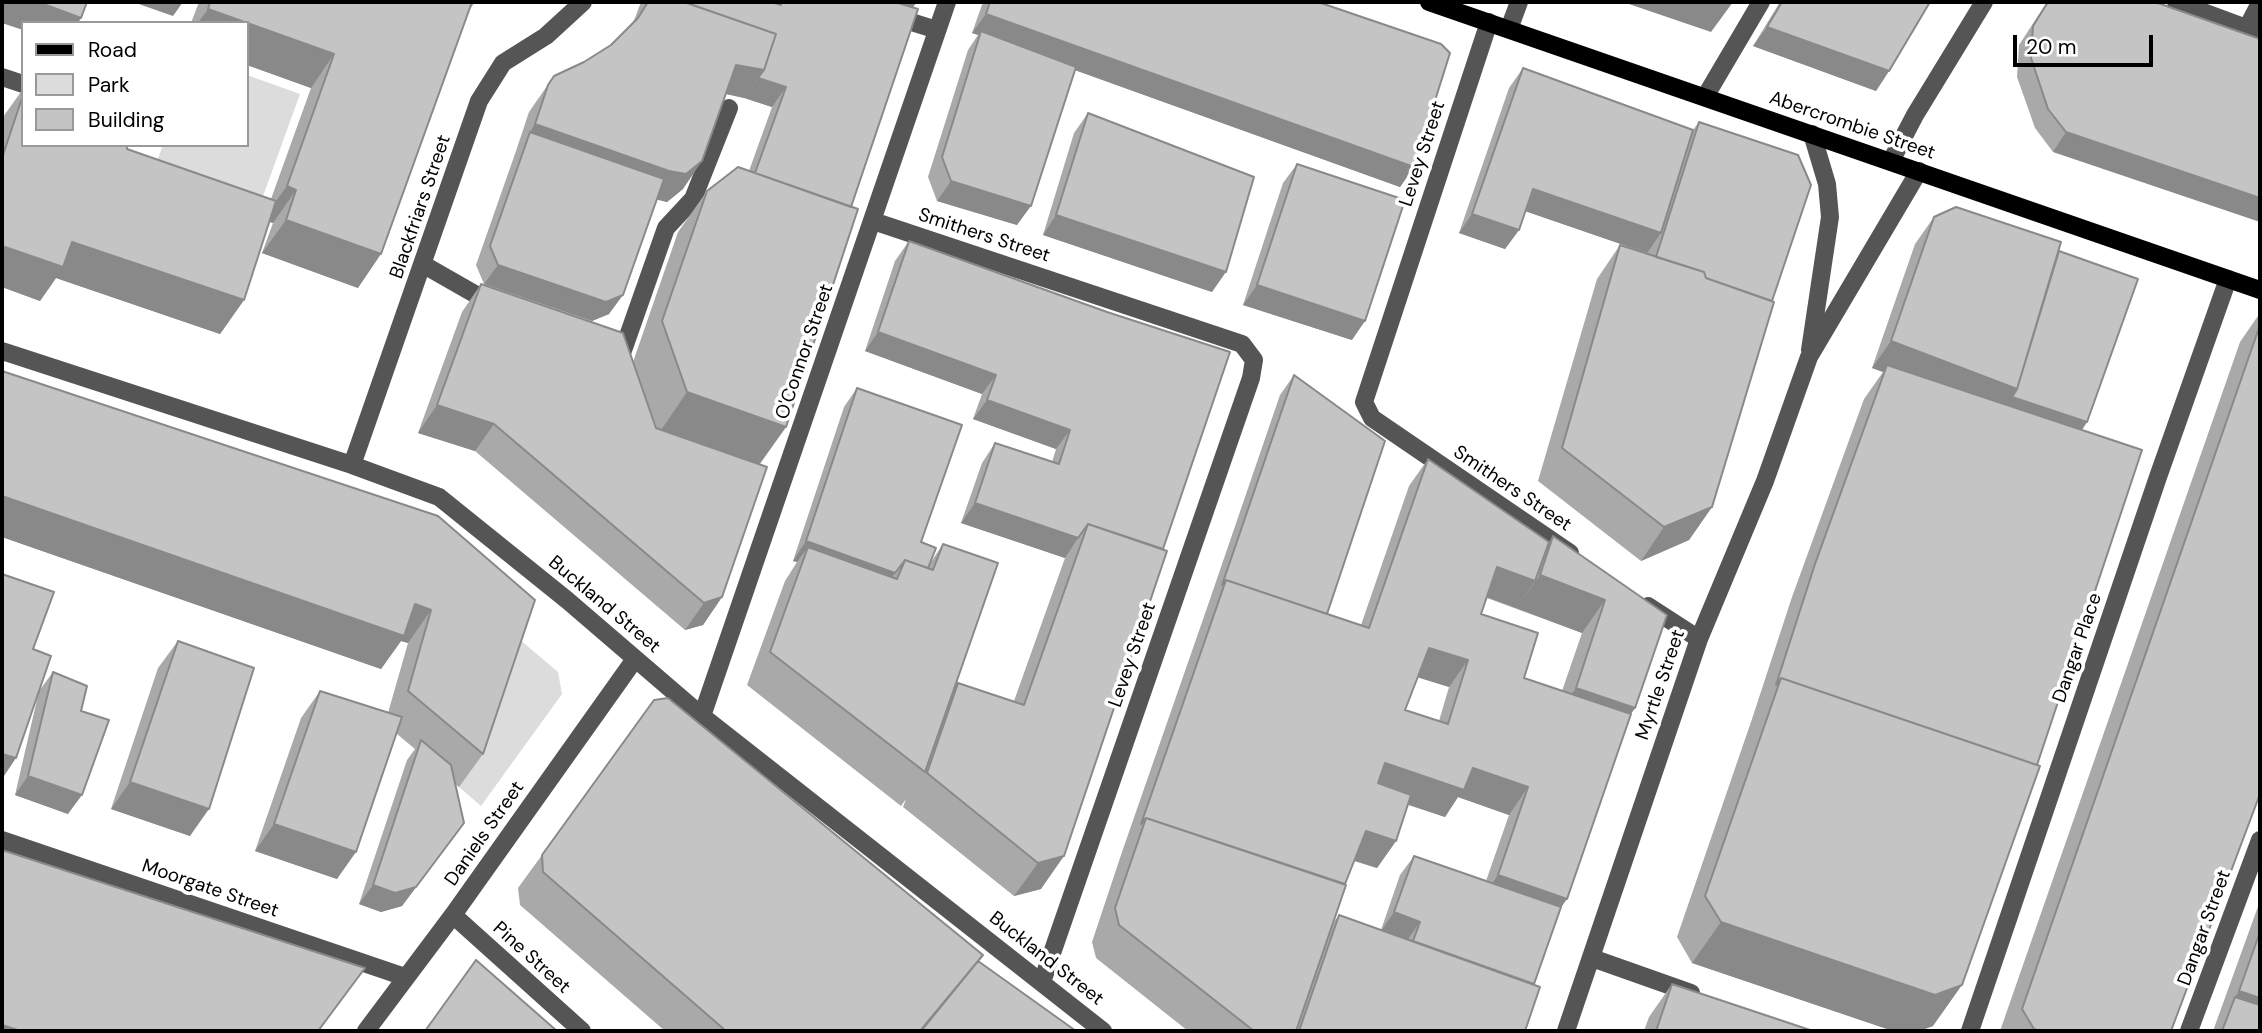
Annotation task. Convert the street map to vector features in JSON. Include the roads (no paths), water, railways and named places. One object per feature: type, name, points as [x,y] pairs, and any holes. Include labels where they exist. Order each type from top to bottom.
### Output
[{"type":"main road","name":"Abercrombie Street","points":[[1430,2],[2260,290]]},
{"type":"street","name":"Blackfriars Street","points":[[352,465],[480,100],[503,63],[546,36],[583,2]]},
{"type":"street","points":[[847,2],[937,30]]},
{"type":"street","name":"O'Connor Street","points":[[702,716],[770,489],[873,221],[947,2]]},
{"type":"street","points":[[1509,29],[1519,2]]},
{"type":"street","points":[[1705,97],[1761,2]]},
{"type":"street","points":[[1891,161],[1914,116],[1984,2]]},
{"type":"street","points":[[2176,2],[2254,30],[2260,3]]},
{"type":"street","name":"Levey Street","points":[[1372,418],[1364,402],[1489,22]]},
{"type":"street","points":[[2,77],[21,83]]},
{"type":"street","points":[[618,359],[666,228],[693,199],[729,108]]},
{"type":"street","name":"Myrtle Street","points":[[1566,1031],[1699,639],[1765,481],[1809,357],[1830,217],[1826,184],[1812,134]]},
{"type":"street","name":"Myrtle Street","points":[[1809,357],[1919,171]]},
{"type":"street","name":"Smithers Street","points":[[873,221],[1242,344]]},
{"type":"street","points":[[424,265],[514,314]]},
{"type":"street","name":"Dangar Place","points":[[1970,1031],[2228,279]]},
{"type":"street","name":"Levey Street","points":[[1042,982],[1251,378],[1254,360],[1242,344]]},
{"type":"street","name":"Buckland Street","points":[[2,351],[352,465],[439,497],[567,600],[702,716],[1103,1031]]},
{"type":"street","name":"Smithers Street","points":[[1372,418],[1583,562]]},
{"type":"street","points":[[1628,593],[1699,639]]},
{"type":"street","name":"Daniels Street","points":[[366,1031],[453,915],[635,659]]},
{"type":"street","name":"Moorgate Street","points":[[2,840],[405,977]]},
{"type":"street","name":"Dangar Street","points":[[2189,1031],[2260,840]]},
{"type":"street","name":"Pine Street","points":[[453,915],[582,1031]]},
{"type":"street","points":[[1592,958],[1703,997]]}]
